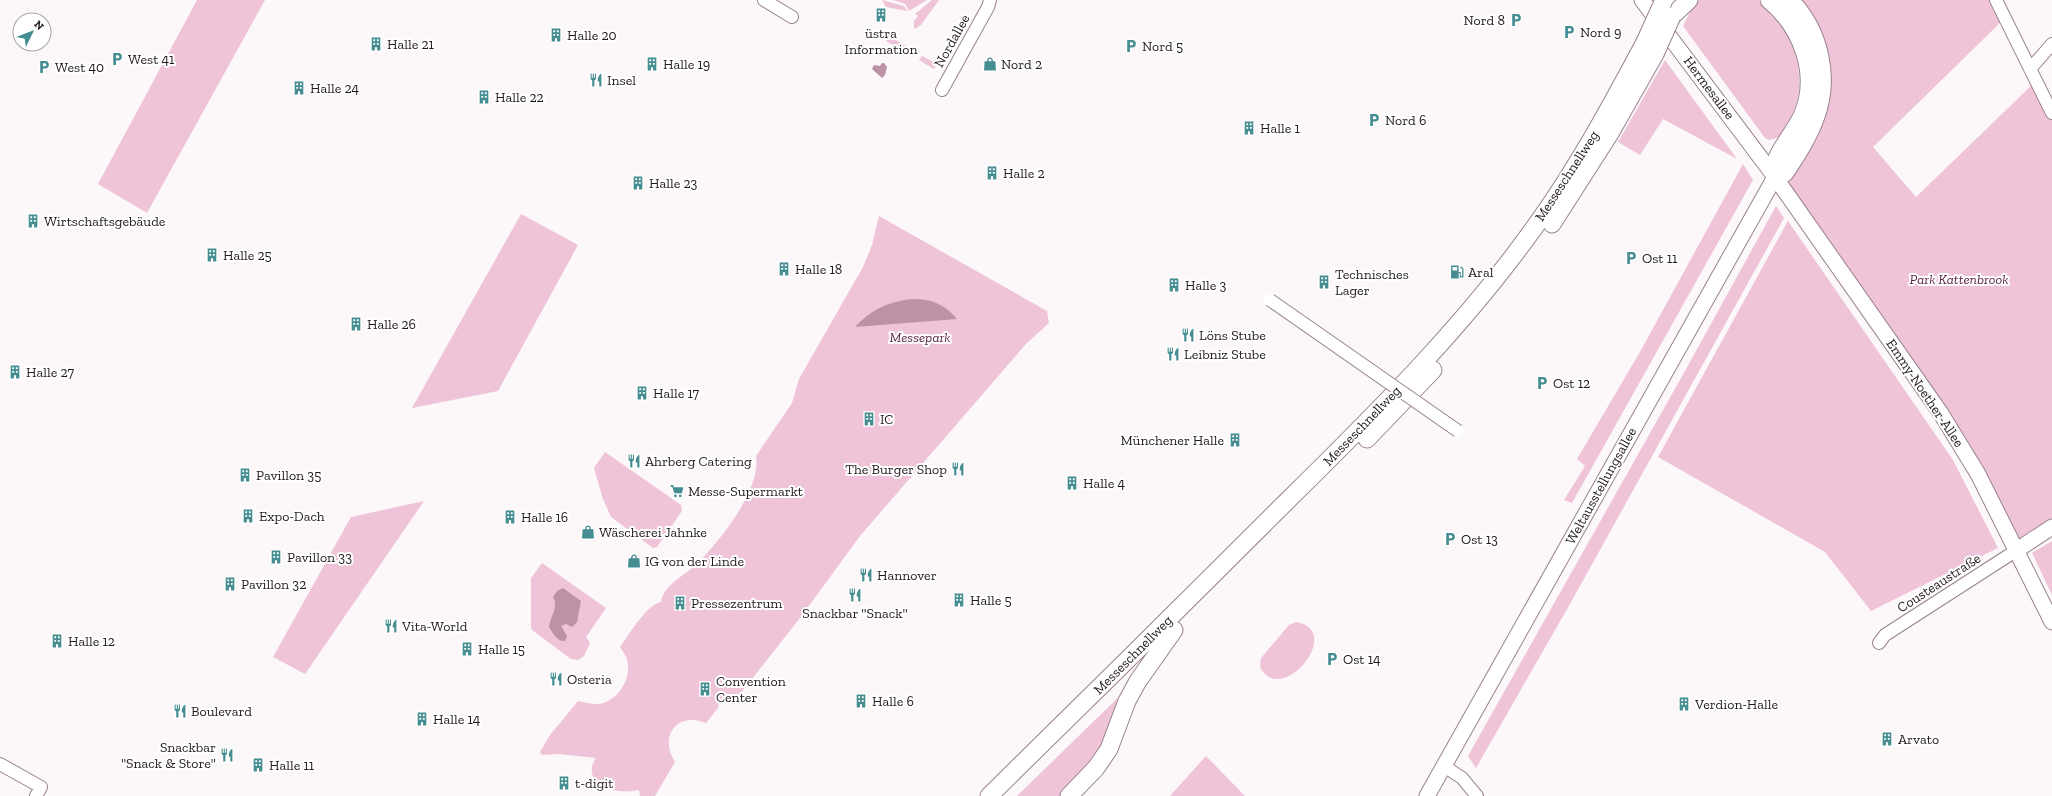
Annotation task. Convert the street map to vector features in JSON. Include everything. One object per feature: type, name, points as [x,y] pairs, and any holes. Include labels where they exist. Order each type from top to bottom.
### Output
[{"type":"highway","points":[[1674,8],[1690,0]]},
{"type":"highway","points":[[1769,0],[1788,19],[1799,37],[1807,59],[1809,80],[1802,116],[1776,160],[1775,177],[1786,173],[1810,130],[1818,110],[1822,89],[1822,66],[1816,40],[1806,21],[1790,0]]},
{"type":"highway","name":"Messeschnellweg","points":[[989,796],[1367,422],[1462,320],[1533,230],[1567,181],[1602,122],[1674,8]]},
{"type":"highway","name":"Messeschnellweg","points":[[1006,796],[1400,406],[1470,328],[1528,256],[1575,190],[1613,129],[1650,48]]},
{"type":"highway","points":[[1069,796],[1096,768],[1109,749],[1127,701],[1138,681],[1174,630]]},
{"type":"main road","name":"Hermesallee","points":[[1642,0],[1775,177]]},
{"type":"main road","name":"Emmy-Noether-Allee","points":[[1775,177],[1956,437],[1978,474],[2052,622]]},
{"type":"main road","name":"Weltausstellungsallee","points":[[1427,796],[1775,177]]},
{"type":"main road","points":[[2017,550],[2052,527]]},
{"type":"street","points":[[764,0],[792,17]]},
{"type":"street","points":[[1996,0],[2052,113]]},
{"type":"street","name":"Nordallee","points":[[942,90],[991,2]]},
{"type":"street","points":[[2030,69],[2052,44]]},
{"type":"street","points":[[1270,300],[1458,431]]},
{"type":"street","name":"Cousteaustraße","points":[[1879,643],[1885,635],[2017,550]]},
{"type":"street","points":[[0,764],[38,792]]},
{"type":"street","points":[[1444,766],[1462,778],[1477,796]]},
{"type":"green space","points":[[197,0],[265,0],[147,213],[98,184]]},
{"type":"green space","points":[[882,0],[904,6],[907,11],[886,7]]},
{"type":"green space","points":[[893,0],[927,0],[909,11],[905,4]]},
{"type":"green space","points":[[932,0],[939,0],[921,25],[914,29],[914,21],[918,16],[915,14]]},
{"type":"green space","points":[[1698,0],[1758,0],[1778,21],[1786,33],[1797,60],[1799,90],[1793,112],[1780,137],[1769,140],[1765,138],[1683,26],[1694,4]]},
{"type":"green space","name":"Park Kattenbrook","points":[[1790,0],[1993,0],[2003,20],[1873,147],[1916,197],[2034,83],[2052,119],[2052,527],[2017,550],[1978,474],[1791,201],[1786,173],[1810,130]]},
{"type":"green space","points":[[889,36],[911,49],[908,54],[886,41]]},
{"type":"green space","points":[[922,56],[937,64],[934,69],[919,60]]},
{"type":"green space","points":[[1665,60],[1737,159],[1663,119],[1640,155],[1618,142]]},
{"type":"green space","points":[[1743,164],[1753,180],[1572,503],[1564,500],[1585,466],[1577,459],[1640,352]]},
{"type":"green space","points":[[1776,206],[1784,218],[1570,604],[1476,768],[1468,756],[1685,371]]},
{"type":"green space","points":[[521,214],[578,245],[498,391],[412,408]]},
{"type":"green space","name":"Messepark","points":[[879,216],[1047,311],[1049,323],[1026,344],[860,536],[800,618],[733,703],[727,704],[725,699],[720,699],[718,708],[706,723],[695,720],[686,721],[679,723],[673,729],[669,744],[675,762],[655,796],[640,796],[639,790],[619,791],[609,789],[601,785],[595,780],[592,774],[592,767],[596,758],[559,754],[542,755],[540,752],[550,735],[578,701],[597,704],[604,703],[616,696],[627,678],[628,671],[626,657],[620,647],[644,614],[655,604],[661,602],[669,586],[703,558],[736,516],[752,484],[756,469],[756,456],[792,403],[799,379],[863,267],[872,245]]},
{"type":"green space","points":[[1788,221],[1953,460],[1998,548],[1871,611],[1825,552],[1658,457]]},
{"type":"green space","points":[[605,452],[681,505],[682,511],[657,547],[653,548],[611,517],[603,499],[594,468]]},
{"type":"green space","points":[[424,501],[305,674],[273,657],[351,517]]},
{"type":"green space","points":[[2052,541],[2052,595],[2032,553]]},
{"type":"green space","points":[[542,563],[606,608],[586,637],[590,643],[584,656],[578,660],[571,659],[532,630],[531,578]]},
{"type":"green space","points":[[1296,622],[1309,627],[1314,636],[1313,647],[1308,659],[1299,669],[1288,677],[1277,679],[1266,675],[1260,667],[1261,658],[1289,625]]},
{"type":"green space","points":[[1130,686],[1107,745],[1066,796],[1017,796]]},
{"type":"green space","points":[[1206,756],[1245,796],[1170,796]]},
{"type":"shaded area","points":[[884,63],[887,67],[885,75],[882,78],[872,69],[874,65],[880,66]]},
{"type":"shaded area","points":[[912,299],[926,300],[937,303],[957,319],[855,327],[868,315],[881,307],[895,302]]},
{"type":"shaded area","points":[[563,588],[581,601],[577,622],[572,627],[566,624],[561,626],[567,636],[565,641],[557,639],[549,627],[555,608],[555,601],[553,597],[557,591]]},
{"type":"place","name":"üstra Information","points":[[881,15]]},
{"type":"place","name":"Nord 8","points":[[1516,20]]},
{"type":"place","name":"Nord 9","points":[[1569,32]]},
{"type":"place","name":"Halle 20","points":[[556,35]]},
{"type":"place","name":"Halle 21","points":[[376,44]]},
{"type":"place","name":"Nord 5","points":[[1131,46]]},
{"type":"place","name":"West 41","points":[[117,59]]},
{"type":"place","name":"Halle 19","points":[[652,64]]},
{"type":"place","name":"Nord 2","points":[[990,64]]},
{"type":"place","name":"West 40","points":[[44,67]]},
{"type":"place","name":"Insel","points":[[596,80]]},
{"type":"place","name":"Halle 24","points":[[299,88]]},
{"type":"place","name":"Halle 22","points":[[484,97]]},
{"type":"place","name":"Nord 6","points":[[1374,120]]},
{"type":"place","name":"Halle 1","points":[[1249,128]]},
{"type":"place","name":"Halle 2","points":[[992,173]]},
{"type":"place","name":"Halle 23","points":[[638,183]]},
{"type":"place","name":"Wirtschaftsgebäude","points":[[33,221]]},
{"type":"place","name":"Halle 25","points":[[212,255]]},
{"type":"place","name":"Ost 11","points":[[1631,258]]},
{"type":"place","name":"Halle 18","points":[[784,269]]},
{"type":"place","name":"Aral","points":[[1457,272]]},
{"type":"place","name":"Technisches Lager","points":[[1324,282]]},
{"type":"place","name":"Halle 3","points":[[1174,285]]},
{"type":"place","name":"Halle 26","points":[[356,324]]},
{"type":"place","name":"Löns Stube","points":[[1188,335]]},
{"type":"place","name":"Leibniz Stube","points":[[1173,354]]},
{"type":"place","name":"Halle 27","points":[[15,372]]},
{"type":"place","name":"Ost 12","points":[[1542,383]]},
{"type":"place","name":"Halle 17","points":[[642,393]]},
{"type":"place","name":"IC","points":[[869,419]]},
{"type":"place","name":"Münchener Halle","points":[[1235,440]]},
{"type":"place","name":"Ahrberg Catering","points":[[634,461]]},
{"type":"place","name":"The Burger Shop","points":[[958,469]]},
{"type":"place","name":"Pavillon 35","points":[[245,475]]},
{"type":"place","name":"Halle 4","points":[[1072,483]]},
{"type":"place","name":"Messe-Supermarkt","points":[[677,491]]},
{"type":"place","name":"Expo-Dach","points":[[248,516]]},
{"type":"place","name":"Halle 16","points":[[510,517]]},
{"type":"place","name":"Wäscherei Jahnke","points":[[588,532]]},
{"type":"place","name":"Ost 13","points":[[1450,539]]},
{"type":"place","name":"Pavillon 33","points":[[276,557]]},
{"type":"place","name":"IG von der Linde","points":[[634,561]]},
{"type":"place","name":"Hannover","points":[[866,575]]},
{"type":"place","name":"Pavillon 32","points":[[230,584]]},
{"type":"place","name":"Snackbar \"Snack\"","points":[[855,595]]},
{"type":"place","name":"Halle 5","points":[[959,600]]},
{"type":"place","name":"Pressezentrum","points":[[680,603]]},
{"type":"place","name":"Vita-World","points":[[391,626]]},
{"type":"place","name":"Halle 12","points":[[57,641]]},
{"type":"place","name":"Halle 15","points":[[467,649]]},
{"type":"place","name":"Ost 14","points":[[1332,659]]},
{"type":"place","name":"Osteria","points":[[556,679]]},
{"type":"place","name":"Convention Center","points":[[705,689]]},
{"type":"place","name":"Halle 6","points":[[861,701]]},
{"type":"place","name":"Verdion-Halle","points":[[1684,704]]},
{"type":"place","name":"Boulevard","points":[[180,711]]},
{"type":"place","name":"Halle 14","points":[[422,719]]},
{"type":"place","name":"Arvato","points":[[1887,739]]},
{"type":"place","name":"Snackbar \"Snack & Store\"","points":[[227,755]]},
{"type":"place","name":"Halle 11","points":[[258,765]]},
{"type":"place","name":"t-digit","points":[[564,783]]}]
